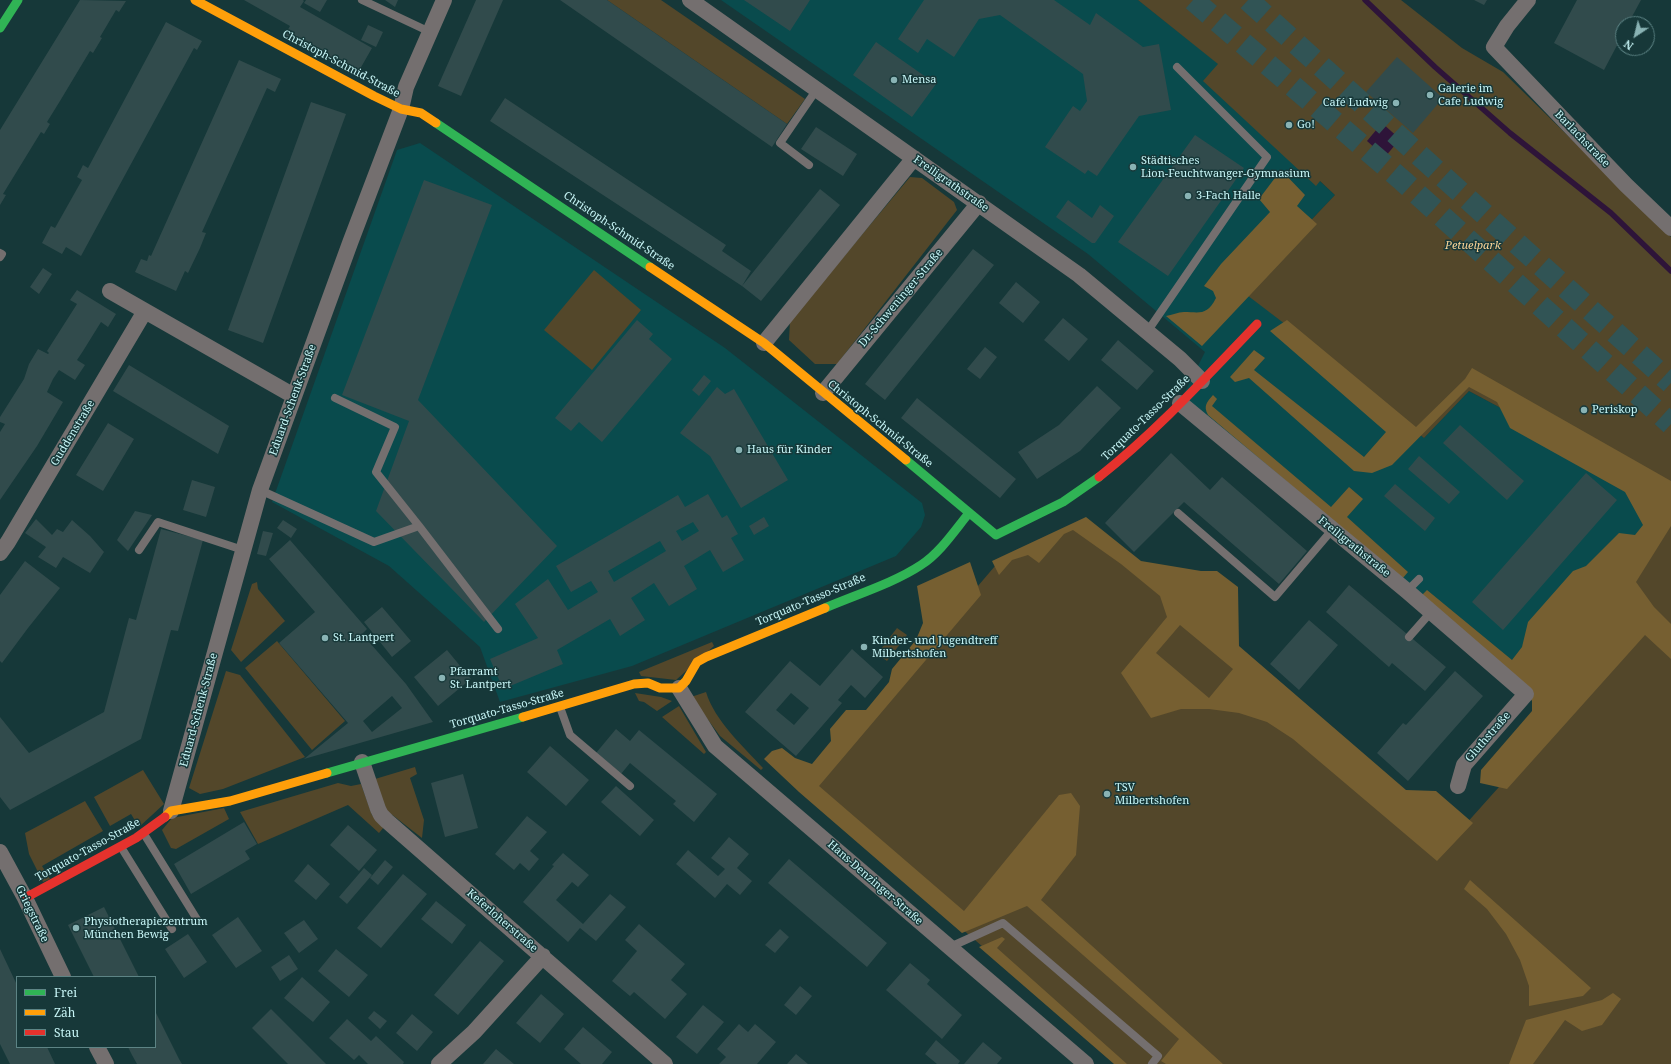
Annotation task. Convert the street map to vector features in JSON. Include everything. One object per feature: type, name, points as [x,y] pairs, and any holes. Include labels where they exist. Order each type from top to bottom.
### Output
[{"type":"street","points":[[0,28],[18,0]]},
{"type":"street","name":"Christoph-Schmid-Straße","points":[[194,0],[374,96],[401,109],[421,113],[764,343],[996,535]]},
{"type":"street","name":"Eduard-Schenk-Straße","points":[[171,811],[260,490],[401,109],[406,86],[444,0]]},
{"type":"street","name":"Freiligrathstraße","points":[[690,0],[1079,275],[1180,359],[1202,381]]},
{"type":"street","name":"Barlachstraße","points":[[1528,0],[1507,26],[1494,47],[1626,185],[1671,228]]},
{"type":"street","points":[[764,343],[914,158]]},
{"type":"street","name":"Dr.-Schweninger-Straße","points":[[823,393],[979,203]]},
{"type":"street","points":[[110,291],[294,396]]},
{"type":"street","name":"Guddenstraße","points":[[0,553],[8,542],[145,311]]},
{"type":"street","name":"Torquato-Tasso-Straße","points":[[996,535],[1063,502],[1095,481],[1127,455],[1257,324]]},
{"type":"street","name":"Freiligrathstraße","points":[[1180,403],[1407,591],[1526,694]]},
{"type":"street","name":"Torquato-Tasso-Straße","points":[[25,898],[121,847],[161,821],[171,811],[230,801],[634,684],[648,683],[660,688],[679,688],[686,681],[697,662],[706,657],[899,577],[922,565],[939,549],[969,513]]},
{"type":"street","name":"Hans-Denzinger-Straße","points":[[679,688],[715,746],[1086,1064]]},
{"type":"street","name":"Gluthstraße","points":[[1458,786],[1464,764],[1526,694]]},
{"type":"street","name":"Keferloherstraße","points":[[362,762],[381,815],[665,1064]]},
{"type":"street","name":"Griegstraße","points":[[0,852],[25,898],[63,976]]},
{"type":"street","points":[[439,1064],[474,1032],[542,956]]},
{"type":"street","points":[[98,1048],[106,1064]]},
{"type":"lane","points":[[362,0],[430,32]]},
{"type":"lane","points":[[1147,332],[1267,157],[1177,67]]},
{"type":"lane","points":[[809,165],[780,144],[817,89]]},
{"type":"lane","points":[[0,253],[2,254],[0,257]]},
{"type":"lane","points":[[335,398],[395,427],[376,472],[498,629]]},
{"type":"lane","points":[[260,490],[374,542],[419,526]]},
{"type":"lane","points":[[1178,513],[1275,597],[1332,530]]},
{"type":"lane","points":[[139,550],[158,522],[243,550]]},
{"type":"lane","points":[[1407,591],[1419,579]]},
{"type":"lane","points":[[1409,637],[1431,612]]},
{"type":"lane","points":[[560,706],[570,735],[630,786]]},
{"type":"lane","points":[[144,833],[198,921]]},
{"type":"lane","points":[[121,847],[172,929]]},
{"type":"lane","points":[[950,948],[1003,923],[1158,1056],[1152,1064]]},
{"type":"shaded area","points":[[721,0],[1138,0],[1219,64],[1288,152],[1335,195],[1243,291],[1315,347],[1424,438],[1469,391],[1671,499],[1558,721],[1182,398],[1205,352],[1088,254]]},
{"type":"shaded area","points":[[1382,123],[1400,139],[1385,157],[1367,141]]},
{"type":"shaded area","points":[[420,143],[725,348],[922,503],[925,515],[921,527],[896,556],[632,666],[500,702],[480,647],[389,566],[272,502],[397,150]]},
{"type":"shaded area","points":[[1281,170],[1305,195],[1297,206],[1317,224],[1202,346],[1166,316],[1182,312],[1203,312],[1213,304],[1216,298],[1213,291],[1204,286],[1221,264],[1270,212],[1259,199]]},
{"type":"shaded area","points":[[1287,320],[1416,427],[1465,379],[1472,368],[1671,481],[1671,526],[1636,582],[1654,607],[1671,624],[1671,659],[1645,635],[1507,789],[1480,783],[1481,770],[1532,711],[1532,701],[1523,684],[1420,597],[1427,590],[1512,660],[1522,647],[1528,622],[1573,571],[1586,566],[1619,533],[1635,535],[1643,525],[1625,492],[1510,428],[1497,402],[1469,387],[1392,465],[1372,473],[1354,471],[1249,378],[1235,382],[1230,377],[1254,350],[1265,358],[1254,370],[1364,457],[1386,432],[1270,331]]},
{"type":"shaded area","points":[[1213,395],[1217,399],[1212,406],[1331,507],[1349,487],[1363,499],[1347,517],[1408,572],[1402,579],[1208,415],[1206,404]]},
{"type":"shaded area","points":[[1086,517],[1141,561],[1201,571],[1217,571],[1238,587],[1239,646],[1406,790],[1436,791],[1473,823],[1437,861],[1293,739],[1267,722],[1239,713],[1209,709],[1181,709],[1151,718],[1121,673],[1167,617],[1160,596],[1121,564],[1073,530],[1064,534],[1039,563],[1028,555],[1012,560],[999,575],[992,561]],"holes":[[[1180,625],[1233,669],[1209,698],[1156,653]]]},
{"type":"shaded area","points":[[970,562],[981,595],[819,786],[964,911],[1059,795],[1071,793],[1080,806],[1076,855],[1041,900],[1223,1064],[1166,1064],[1161,1061],[1179,1039],[1027,906],[962,933],[799,792],[764,759],[772,751],[782,748],[795,758],[812,764],[831,741],[830,729],[846,710],[866,710],[889,682],[892,669],[916,640],[923,623],[917,586]]},
{"type":"shaded area","points":[[1470,880],[1591,988],[1583,996],[1529,1006],[1529,986],[1520,960],[1506,934],[1487,909],[1464,889]]},
{"type":"shaded area","points":[[1002,937],[1005,939],[997,948],[1127,1064],[1114,1064],[979,947]]},
{"type":"shaded area","points":[[1613,993],[1621,999],[1602,1025],[1582,1031],[1565,1020],[1533,1064],[1509,1064],[1526,1020],[1602,1000]]},
{"type":"green space","points":[[607,0],[661,0],[805,99],[787,124]]},
{"type":"green space","name":"Petuelpark","points":[[1138,0],[1401,0],[1462,48],[1503,72],[1671,237],[1671,499],[1469,391],[1424,438],[1315,347],[1243,292],[1335,195],[1320,181],[1316,186],[1203,81],[1218,64]]},
{"type":"green space","points":[[910,177],[922,178],[954,202],[957,210],[837,364],[815,364],[789,340],[790,321]]},
{"type":"green space","points":[[594,270],[641,310],[592,370],[544,330]]},
{"type":"green space","name":"TSV Milbertshofen","points":[[1671,515],[1671,1064],[1118,1064],[803,791],[995,566],[1084,520],[1456,835],[1558,721],[1628,584]]},
{"type":"green space","points":[[257,582],[258,589],[285,621],[241,662],[231,650],[252,584]]},
{"type":"green space","points":[[897,628],[907,635],[887,661],[877,654]]},
{"type":"green space","points":[[277,641],[345,721],[312,750],[245,668]]},
{"type":"green space","points":[[712,642],[714,646],[676,680],[641,676],[639,672]]},
{"type":"green space","points":[[226,671],[240,675],[305,757],[223,789],[200,794],[189,788]]},
{"type":"green space","points":[[706,692],[710,703],[722,723],[763,768],[761,770],[720,736],[691,697]]},
{"type":"green space","points":[[635,693],[661,697],[672,701],[657,711],[644,702],[639,701]]},
{"type":"green space","points":[[679,706],[706,752],[704,754],[662,717]]},
{"type":"green space","points":[[415,767],[417,774],[410,778],[424,820],[422,838],[386,810],[375,779]]},
{"type":"green space","points":[[143,770],[164,804],[139,827],[131,814],[110,826],[94,797]]},
{"type":"green space","points":[[338,783],[351,786],[361,784],[372,815],[384,827],[379,833],[348,805],[258,844],[240,812]]},
{"type":"green space","points":[[85,801],[103,831],[42,866],[50,879],[43,882],[29,854],[25,833]]},
{"type":"green space","points":[[224,808],[229,819],[176,849],[171,848],[162,830],[172,818]]},
{"type":"building","points":[[80,0],[126,1],[119,12],[116,10],[100,37],[102,38],[93,53],[90,51],[47,122],[50,124],[44,134],[41,132],[3,194],[6,195],[0,205],[0,130]]},
{"type":"building","points":[[244,0],[303,0],[304,1],[300,7],[372,48],[356,76],[285,35],[290,26]]},
{"type":"building","points":[[306,0],[327,0],[320,12],[304,3]]},
{"type":"building","points":[[385,0],[398,0],[395,7]]},
{"type":"building","points":[[476,0],[503,0],[461,96],[438,86]]},
{"type":"building","points":[[560,0],[607,0],[787,124],[772,147]]},
{"type":"building","points":[[744,0],[810,0],[790,31]]},
{"type":"building","points":[[924,0],[1054,0],[1090,25],[1096,13],[1143,47],[1159,44],[1171,110],[1139,116],[1097,176],[1088,170],[1085,174],[1045,147],[1073,106],[1080,111],[1087,101],[1083,74],[1000,15],[979,19],[954,57],[927,39],[918,53],[898,39]]},
{"type":"building","points":[[1474,0],[1487,0],[1484,5]]},
{"type":"building","points":[[1577,0],[1641,0],[1632,16],[1615,16],[1615,49],[1604,70],[1554,43]]},
{"type":"building","points":[[166,22],[202,41],[197,50],[194,48],[81,256],[66,247],[62,254],[42,243],[51,226],[55,228],[82,180],[77,177],[83,165],[88,168]]},
{"type":"building","points":[[368,25],[383,32],[376,47],[361,40]]},
{"type":"building","name":"Mensa","points":[[876,42],[936,84],[912,117],[853,75]]},
{"type":"building","points":[[1397,57],[1443,98],[1413,133],[1366,92]]},
{"type":"building","points":[[239,60],[281,79],[275,92],[267,88],[202,232],[206,233],[200,248],[188,273],[185,271],[176,291],[135,272],[141,259],[147,261],[149,255],[151,256]]},
{"type":"building","points":[[505,98],[726,245],[722,251],[751,271],[742,286],[490,121]]},
{"type":"building","points":[[311,102],[346,114],[263,343],[228,330]]},
{"type":"building","points":[[816,127],[857,154],[843,176],[801,149]]},
{"type":"building","name":"3-Fach Halle","points":[[1195,135],[1244,168],[1168,276],[1118,242]]},
{"type":"building","points":[[424,180],[492,205],[418,400],[557,546],[484,622],[376,511],[409,421],[342,395]]},
{"type":"building","points":[[820,189],[840,205],[761,301],[742,286]]},
{"type":"building","points":[[1068,200],[1092,218],[1100,205],[1114,216],[1095,243],[1092,243],[1056,217]]},
{"type":"building","points":[[973,249],[994,265],[885,400],[865,384]]},
{"type":"building","points":[[43,268],[52,274],[39,294],[30,287]]},
{"type":"building","points":[[1016,282],[1040,302],[1023,323],[999,303]]},
{"type":"building","points":[[77,290],[116,314],[108,327],[101,322],[77,360],[85,365],[75,380],[59,370],[53,379],[47,392],[63,402],[37,446],[0,500],[0,432],[5,424],[0,422],[0,417],[24,379],[29,364],[38,349],[48,354],[49,353],[47,351],[77,304],[70,300]]},
{"type":"building","points":[[1063,318],[1088,339],[1069,361],[1044,340]]},
{"type":"building","points":[[637,320],[653,334],[649,339],[672,359],[602,442],[579,422],[571,431],[555,418]]},
{"type":"building","points":[[1118,340],[1154,371],[1137,390],[1101,360]]},
{"type":"building","points":[[985,347],[997,357],[980,379],[967,369]]},
{"type":"building","points":[[129,365],[229,426],[218,454],[113,391]]},
{"type":"building","points":[[704,375],[711,381],[699,396],[692,390]]},
{"type":"building","points":[[1097,386],[1121,408],[1080,451],[1037,479],[1018,452],[1059,425]]},
{"type":"building","points":[[717,387],[725,394],[734,389],[788,480],[741,508],[710,456],[680,433]]},
{"type":"building","points":[[917,398],[1016,479],[1000,498],[901,418]]},
{"type":"building","points":[[108,423],[134,439],[103,491],[76,475]]},
{"type":"building","points":[[1460,425],[1524,481],[1507,500],[1443,443]]},
{"type":"building","points":[[1171,453],[1210,490],[1222,477],[1307,551],[1279,584],[1184,502],[1134,552],[1105,523]]},
{"type":"building","points":[[1419,456],[1460,492],[1449,504],[1408,469]]},
{"type":"building","points":[[1586,473],[1617,500],[1503,630],[1472,602]]},
{"type":"building","points":[[192,480],[215,487],[206,517],[183,510]]},
{"type":"building","points":[[1395,484],[1435,518],[1425,531],[1384,496]]},
{"type":"building","points":[[708,494],[722,518],[727,515],[738,534],[731,538],[744,560],[723,572],[710,550],[684,566],[697,589],[669,606],[654,583],[631,598],[645,620],[620,636],[610,619],[557,650],[563,664],[503,689],[490,659],[538,638],[515,604],[548,579],[568,610],[598,592],[591,581],[571,592],[556,566],[678,495],[685,507]],"holes":[[[693,522],[699,531],[682,541],[676,531]],[[660,541],[666,551],[614,582],[608,571]]]},
{"type":"building","points":[[135,511],[152,515],[128,551],[117,540]]},
{"type":"building","points":[[764,517],[769,526],[754,535],[749,526]]},
{"type":"building","points":[[36,519],[52,535],[57,529],[63,532],[72,520],[90,536],[104,552],[90,573],[63,557],[56,568],[38,557],[46,547],[25,533]]},
{"type":"building","points":[[283,520],[297,529],[291,538],[277,528]]},
{"type":"building","points":[[161,529],[203,540],[178,631],[171,630],[141,739],[10,810],[0,797],[0,717],[29,753],[104,712],[129,618],[136,620]]},
{"type":"building","points":[[263,531],[273,533],[266,556],[257,554]]},
{"type":"building","name":"St. Lantpert","points":[[290,540],[367,629],[362,634],[406,684],[433,722],[304,759],[348,723],[279,643],[315,612],[269,559]],"holes":[[[392,696],[402,708],[372,732],[363,721]]]},
{"type":"building","points":[[25,561],[60,588],[2,663],[0,661],[0,595]]},
{"type":"building","points":[[1349,585],[1446,667],[1425,691],[1392,663],[1389,667],[1326,612]]},
{"type":"building","points":[[382,607],[411,641],[392,657],[364,622]]},
{"type":"building","points":[[1309,620],[1338,645],[1299,690],[1270,664]]},
{"type":"building","points":[[852,649],[883,677],[865,698],[851,685],[838,700],[842,703],[796,756],[745,712],[790,661],[820,686]],"holes":[[[791,693],[809,708],[794,725],[776,710]]]},
{"type":"building","name":"Pfarramt St. Lantpert","points":[[447,650],[471,679],[438,706],[414,677]]},
{"type":"building","points":[[1455,671],[1483,696],[1408,781],[1377,753],[1403,723],[1406,725]]},
{"type":"building","points":[[616,729],[630,741],[639,730],[717,794],[694,822],[673,804],[676,801],[630,763],[621,774],[596,753]]},
{"type":"building","points":[[550,746],[589,780],[566,806],[527,772]]},
{"type":"building","points":[[463,774],[478,828],[445,837],[431,783]]},
{"type":"building","points":[[616,786],[654,820],[640,836],[601,802]]},
{"type":"building","points":[[527,816],[547,832],[530,851],[539,859],[529,871],[520,863],[514,870],[495,854]]},
{"type":"building","points":[[244,822],[257,844],[245,851],[250,859],[191,894],[174,864]]},
{"type":"building","points":[[348,825],[377,850],[359,871],[330,845]]},
{"type":"building","points":[[729,837],[749,854],[737,868],[752,881],[740,895],[727,884],[715,898],[676,864],[688,850],[718,876],[725,869],[711,858]]},
{"type":"building","points":[[563,853],[589,875],[578,887],[572,882],[556,900],[583,924],[610,894],[626,907],[596,941],[580,928],[568,942],[523,902],[554,866],[552,865]]},
{"type":"building","points":[[789,859],[887,943],[867,967],[768,883]]},
{"type":"building","points":[[385,860],[393,867],[378,885],[370,878]]},
{"type":"building","points":[[308,864],[330,884],[316,900],[294,881]]},
{"type":"building","points":[[364,868],[372,875],[347,904],[339,897]]},
{"type":"building","points":[[403,874],[427,894],[381,948],[357,928]]},
{"type":"building","points":[[436,901],[466,925],[452,944],[421,919]]},
{"type":"building","points":[[104,907],[138,976],[94,976],[68,925]]},
{"type":"building","points":[[238,917],[262,951],[236,968],[212,935]]},
{"type":"building","points":[[304,920],[318,939],[299,953],[284,933]]},
{"type":"building","points":[[639,924],[685,964],[671,980],[687,994],[665,1019],[634,992],[630,996],[612,981],[637,951],[625,940]]},
{"type":"building","points":[[780,929],[789,937],[775,953],[765,945]]},
{"type":"building","points":[[188,934],[207,962],[184,978],[165,949]]},
{"type":"building","points":[[480,941],[504,961],[458,1015],[434,995]]},
{"type":"building","points":[[0,949],[16,983],[16,1048],[47,1048],[55,1064],[10,1064],[0,1044]]},
{"type":"building","points":[[336,949],[368,975],[349,997],[318,971]]},
{"type":"building","points":[[289,955],[298,969],[280,981],[271,967]]},
{"type":"building","points":[[910,963],[930,980],[927,984],[962,1015],[942,1039],[886,990]]},
{"type":"building","points":[[302,977],[330,1002],[313,1022],[284,998]]},
{"type":"building","points":[[800,986],[812,996],[796,1015],[784,1005]]},
{"type":"building","points":[[541,994],[564,1014],[540,1043],[516,1023]]},
{"type":"building","points":[[703,1005],[724,1022],[697,1054],[676,1037]]},
{"type":"building","points":[[271,1009],[326,1064],[288,1064],[252,1028]]},
{"type":"building","points":[[374,1011],[387,1021],[380,1029],[368,1018]]},
{"type":"building","points":[[156,1013],[182,1064],[137,1064],[128,1048],[156,1048]]},
{"type":"building","points":[[412,1014],[433,1032],[417,1051],[396,1033]]},
{"type":"building","points":[[347,1019],[371,1041],[376,1036],[404,1062],[403,1064],[368,1064],[359,1055],[354,1060],[329,1038]]},
{"type":"building","points":[[739,1024],[748,1032],[755,1024],[776,1042],[757,1064],[719,1064],[726,1057],[717,1049]]},
{"type":"building","points":[[583,1027],[612,1052],[602,1064],[581,1064],[564,1049]]},
{"type":"building","points":[[936,1040],[960,1061],[958,1064],[937,1064],[925,1054]]},
{"type":"building","points":[[983,1042],[1002,1058],[997,1064],[964,1064]]},
{"type":"building","points":[[496,1049],[514,1064],[483,1064]]},
{"type":"building","points":[[796,1054],[808,1064],[787,1064]]},
{"type":"waterway","points":[[1365,0],[1435,67],[1510,133],[1611,213],[1671,271]]},
{"type":"tunnel","points":[[1193,0],[1403,181],[1671,424]]},
{"type":"tunnel","points":[[1248,0],[1671,383]]},
{"type":"traffic: fast","points":[[0,28],[18,0]]},
{"type":"traffic: fast","points":[[436,123],[650,267]]},
{"type":"traffic: fast","points":[[906,460],[996,535],[1063,502],[1099,477]]},
{"type":"traffic: fast","points":[[825,608],[887,583],[921,565],[941,548],[969,513]]},
{"type":"traffic: fast","points":[[327,773],[523,717]]},
{"type":"traffic: slow","points":[[195,0],[374,96],[401,109],[421,113],[436,123]]},
{"type":"traffic: slow","points":[[650,267],[764,343],[906,460]]},
{"type":"traffic: slow","points":[[523,717],[634,684],[648,683],[660,688],[679,688],[686,681],[697,662],[706,657],[825,608]]},
{"type":"traffic: slow","points":[[165,817],[171,811],[230,801],[327,773]]},
{"type":"traffic: jam","points":[[1099,477],[1161,422],[1200,384],[1257,324]]},
{"type":"traffic: jam","points":[[25,898],[136,838],[165,817]]},
{"type":"place","name":"Mensa","points":[[894,80]]},
{"type":"place","name":"Galerie im Cafe Ludwig","points":[[1430,95]]},
{"type":"place","name":"Café Ludwig","points":[[1396,103]]},
{"type":"place","name":"Go!","points":[[1289,125]]},
{"type":"place","name":"Städtisches Lion-Feuchtwanger-Gymnasium","points":[[1133,167]]},
{"type":"place","name":"3-Fach Halle","points":[[1188,196]]},
{"type":"place","name":"Periskop","points":[[1584,410]]},
{"type":"place","name":"Haus für Kinder","points":[[739,450]]},
{"type":"place","name":"St. Lantpert","points":[[325,638]]},
{"type":"place","name":"Kinder- und Jugendtreff Milbertshofen","points":[[864,647]]},
{"type":"place","name":"Pfarramt St. Lantpert","points":[[442,678]]},
{"type":"place","name":"TSV Milbertshofen","points":[[1107,794]]},
{"type":"place","name":"Physiotherapiezentrum München Bewig","points":[[76,928]]}]
